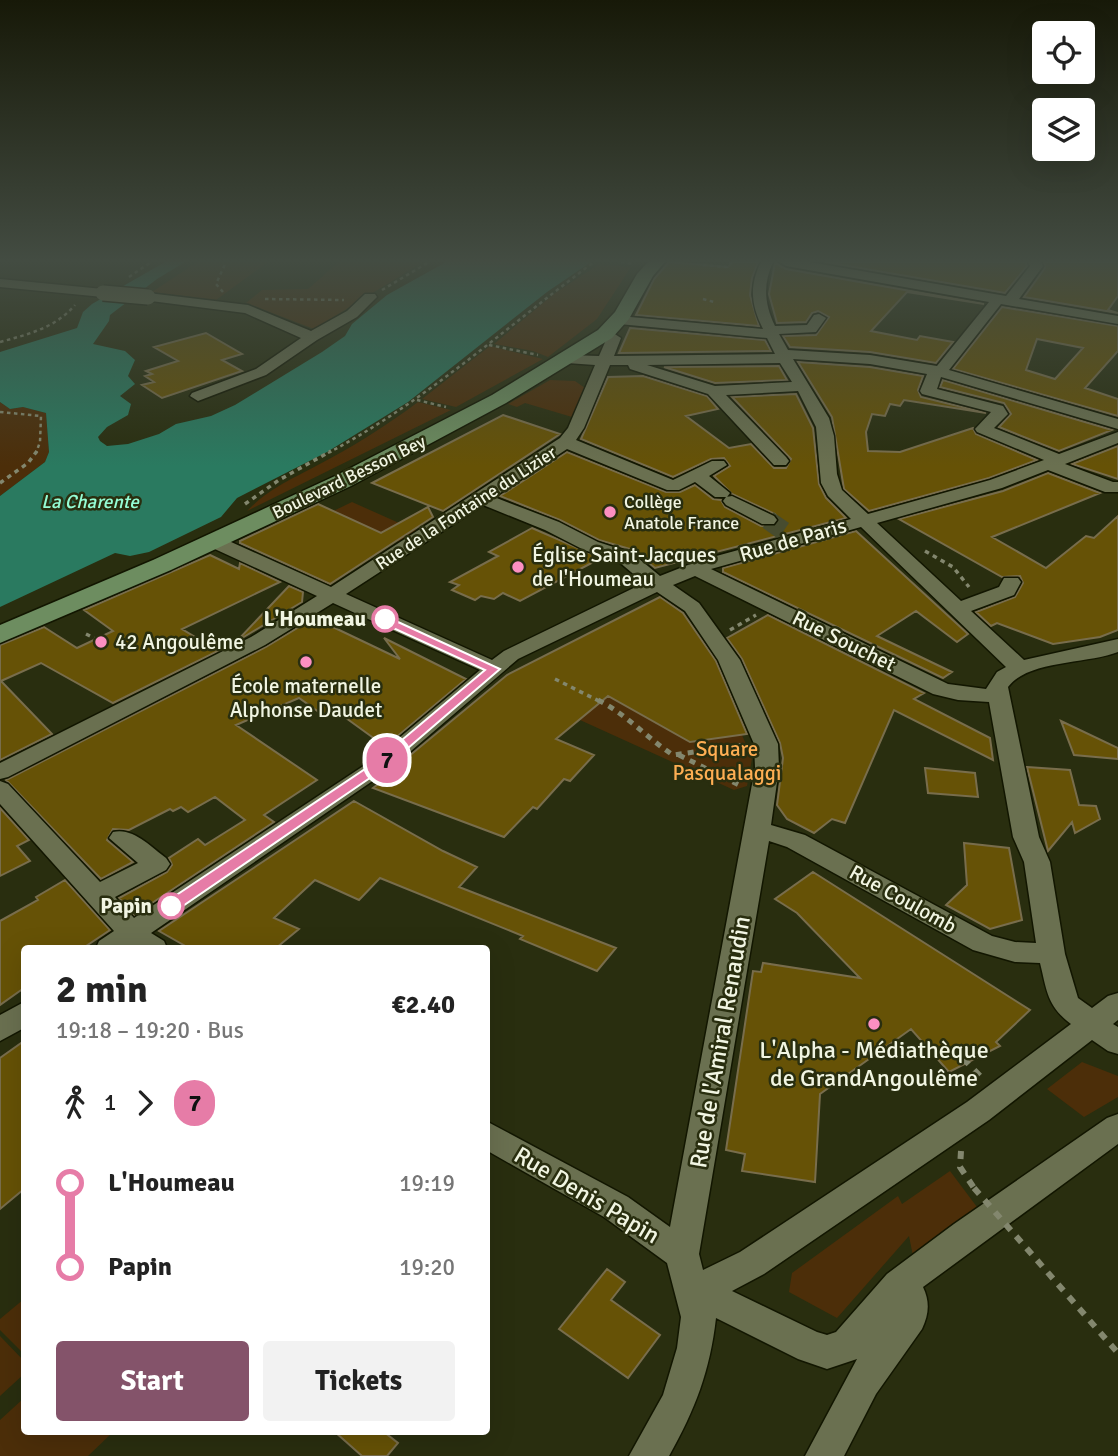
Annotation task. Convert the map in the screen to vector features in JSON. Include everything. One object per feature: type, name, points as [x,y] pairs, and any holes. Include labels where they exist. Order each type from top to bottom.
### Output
[{"type":"main road","name":"Boulevard Besson Bey","points":[[0,635],[343,481],[446,429],[556,358],[607,330]]},
{"type":"street","points":[[296,330],[312,337]]},
{"type":"street","points":[[198,396],[261,372],[324,330]]},
{"type":"street","name":"Rue de la Fontaine du Lizier","points":[[0,772],[258,641],[566,442],[611,360],[613,330]]},
{"type":"street","points":[[711,330],[726,333],[798,330]]},
{"type":"street","points":[[976,330],[938,370],[928,391],[997,409],[1000,415],[983,429],[1115,488]]},
{"type":"street","points":[[771,332],[821,419],[827,477],[832,489],[1019,667]]},
{"type":"street","points":[[556,358],[611,360],[832,355],[938,370],[1118,424]]},
{"type":"street","points":[[611,360],[714,391],[801,386]]},
{"type":"street","points":[[714,391],[780,461]]},
{"type":"street","name":"Rue de Paris","points":[[124,945],[143,941],[382,764],[511,655],[658,583],[695,569],[792,536],[863,521],[996,484],[1118,437]]},
{"type":"street","points":[[566,442],[673,486],[718,465]]},
{"type":"street","points":[[696,475],[727,497],[768,520]]},
{"type":"street","points":[[482,498],[552,526],[591,546],[625,557],[692,607],[737,676],[766,744]]},
{"type":"street","points":[[213,541],[494,669]]},
{"type":"street","name":"Rue Souchet","points":[[695,569],[941,689],[998,696]]},
{"type":"street","points":[[960,608],[1007,591],[1011,582]]},
{"type":"street","points":[[1118,645],[1099,653],[1019,667],[1000,680],[998,696],[1026,836],[1037,862],[1051,954],[1065,1004],[1118,1043]]},
{"type":"street","name":"Rue de l'Amiral Renaudin","points":[[682,1254],[758,830],[767,768],[766,744]]},
{"type":"street","points":[[0,789],[143,941]]},
{"type":"street","name":"Rue Coulomb","points":[[758,830],[796,841],[983,943],[1015,951],[1051,954]]},
{"type":"street","points":[[97,895],[157,863],[122,838]]},
{"type":"street","points":[[693,1289],[727,1277],[752,1263],[999,1094],[1118,1004]]},
{"type":"street","points":[[0,1030],[21,1015]]},
{"type":"street","points":[[693,1289],[811,1347],[827,1352],[847,1346],[900,1285],[966,1234],[1118,1127]]},
{"type":"street","name":"Rue Denis Papin","points":[[490,1136],[616,1207],[682,1254],[699,1317],[691,1367],[679,1403],[648,1456]]},
{"type":"street","points":[[824,1456],[863,1381],[910,1317],[911,1297],[900,1285]]},
{"type":"path","points":[[0,342],[42,330]]},
{"type":"path","points":[[239,510],[269,484],[382,423],[417,400],[506,330]]},
{"type":"path","points":[[488,344],[556,358]]},
{"type":"path","points":[[417,400],[452,409],[440,415]]},
{"type":"path","points":[[0,412],[41,416],[41,442],[34,459],[0,483]]},
{"type":"path","points":[[713,636],[724,634],[772,606]]},
{"type":"path","points":[[86,634],[96,639]]},
{"type":"path","points":[[555,679],[616,709],[650,740],[673,755],[766,744]]},
{"type":"path","points":[[679,755],[736,783]]},
{"type":"path","points":[[952,1047],[999,1094]]},
{"type":"path","points":[[962,1146],[960,1167],[965,1178],[1118,1353]]},
{"type":"green space","points":[[511,330],[583,330],[548,357],[533,351],[494,344]]},
{"type":"green space","points":[[490,346],[543,359],[456,407],[422,399]]},
{"type":"green space","points":[[550,380],[575,381],[585,388],[572,417],[525,403],[517,407],[508,404]]},
{"type":"green space","points":[[0,402],[10,409],[23,407],[46,413],[49,452],[45,462],[0,496]]},
{"type":"green space","points":[[418,402],[451,410],[247,511],[272,491],[355,444]]},
{"type":"green space","points":[[352,502],[417,531],[400,542],[323,516]]},
{"type":"green space","name":"Square Pasqualaggi","points":[[565,673],[690,742],[742,735],[752,759],[747,786],[734,790],[580,720]]},
{"type":"green space","points":[[1082,1062],[1118,1076],[1118,1097],[1084,1117],[1047,1089]]},
{"type":"green space","points":[[950,1171],[977,1207],[913,1256],[909,1236],[837,1318],[789,1292],[792,1273],[898,1196],[902,1204]]},
{"type":"green space","points":[[21,1302],[21,1351],[0,1330],[0,1319]]},
{"type":"green space","points":[[0,1336],[21,1358],[21,1377],[0,1396]]},
{"type":"green space","points":[[21,1401],[21,1435],[110,1435],[88,1456],[0,1456],[0,1420]]},
{"type":"water","name":"La Charente","points":[[71,330],[103,330],[93,344],[125,351],[135,360],[128,376],[135,384],[120,396],[131,404],[128,415],[107,427],[98,437],[107,446],[128,444],[159,434],[176,424],[211,416],[235,405],[322,352],[345,336],[349,330],[499,330],[408,402],[327,452],[237,498],[221,517],[149,552],[130,556],[115,553],[0,607],[0,496],[45,462],[49,452],[46,413],[23,407],[10,409],[0,402],[0,352]]},
{"type":"building","points":[[629,330],[765,340],[771,351],[619,353]]},
{"type":"building","points":[[820,330],[872,330],[917,340],[920,336],[953,342],[936,363],[870,352],[790,347],[783,336],[816,335]]},
{"type":"building","points":[[984,330],[1118,330],[1118,351],[1085,388],[1118,399],[1118,416],[953,369]],"holes":[[[1037,339],[1083,348],[1055,379],[1026,370]]]},
{"type":"building","points":[[206,333],[242,354],[222,360],[242,371],[162,398],[142,385],[154,382],[145,376],[152,374],[146,371],[178,361],[154,347]]},
{"type":"building","points":[[798,362],[870,367],[923,376],[918,390],[921,397],[986,413],[904,400],[900,406],[890,404],[885,416],[872,414],[866,432],[868,451],[900,452],[973,428],[976,434],[1037,460],[989,478],[869,511],[844,489],[832,417]]},
{"type":"building","points":[[779,366],[787,380],[715,383],[664,367]]},
{"type":"building","points":[[643,376],[707,396],[718,409],[686,416],[729,448],[751,444],[774,468],[786,468],[791,459],[732,397],[796,394],[813,428],[819,484],[826,498],[846,518],[655,568],[633,550],[599,540],[560,520],[500,496],[567,452],[666,492],[680,492],[695,485],[713,499],[721,500],[725,507],[761,526],[776,526],[780,520],[775,514],[732,494],[714,476],[730,466],[724,458],[711,459],[673,477],[581,439],[608,377]]},
{"type":"building","points":[[943,380],[1112,430],[1059,451],[999,427],[1011,414],[1004,403],[940,387]]},
{"type":"building","points":[[503,415],[560,434],[443,511],[372,483]]},
{"type":"building","points":[[1118,446],[1118,479],[1072,464]]},
{"type":"building","points":[[1048,473],[1100,493],[992,537],[1046,568],[1086,536],[1094,538],[1118,516],[1118,630],[1100,637],[1053,644],[997,623],[991,626],[976,612],[1015,597],[1023,583],[1020,576],[1002,577],[899,519],[1003,491]]},
{"type":"building","points":[[318,504],[381,533],[428,507],[433,517],[330,584],[240,543]]},
{"type":"building","points":[[532,528],[601,558],[520,601],[503,593],[494,599],[481,596],[475,600],[452,590],[459,585],[450,582],[498,556],[489,552]]},
{"type":"building","points":[[856,531],[968,634],[957,642],[916,611],[877,636],[952,672],[943,678],[723,572],[723,568]]},
{"type":"building","points":[[210,555],[239,569],[240,563],[280,582],[182,629],[218,651],[113,703],[41,663],[1,681],[52,734],[0,760],[0,645],[44,627],[77,648],[113,631],[84,610]]},
{"type":"building","points":[[289,586],[303,592],[302,602],[237,641]]},
{"type":"building","points":[[660,597],[683,613],[716,661],[747,734],[690,742],[608,696],[556,739],[594,755],[570,781],[564,779],[537,809],[533,807],[504,837],[373,788],[400,768],[397,766],[507,675]]},
{"type":"building","points":[[768,615],[924,693],[914,699],[990,738],[993,760],[894,710],[845,823],[832,819],[814,833],[787,819],[777,805],[783,758],[780,743],[742,659],[727,638]]},
{"type":"building","points":[[314,618],[400,659],[384,638],[466,679],[376,754],[369,750],[379,742],[339,713],[323,715],[299,698],[236,725],[317,780],[264,815],[274,822],[134,915],[119,898],[167,872],[172,865],[169,858],[198,839],[205,845],[245,820],[215,797],[188,812],[181,807],[173,811],[170,809],[129,830],[113,829],[107,840],[133,862],[101,879],[6,780],[266,647]]},
{"type":"building","points":[[1061,721],[1118,748],[1118,759],[1074,755]]},
{"type":"building","points":[[1027,767],[1070,770],[1079,805],[1096,806],[1100,819],[1075,833],[1072,822],[1048,851]]},
{"type":"building","points":[[925,768],[975,773],[978,797],[928,793]]},
{"type":"building","points":[[354,801],[477,867],[459,887],[616,948],[597,971],[520,939],[523,936],[380,878],[359,900],[315,880],[274,918],[299,929],[280,945],[184,945],[159,931]]},
{"type":"building","points":[[0,808],[29,840],[17,846],[30,861],[0,876]]},
{"type":"building","points":[[964,843],[1009,848],[1022,920],[990,929],[946,905],[967,885]]},
{"type":"building","name":"L'Alpha - Médiathèque de GrandAngoulême","points":[[813,872],[1030,1010],[996,1042],[1000,1046],[949,1072],[911,1029],[820,1094],[815,1182],[742,1171],[745,1154],[726,1150],[753,971],[761,972],[763,963],[860,978],[797,913],[775,899]]},
{"type":"building","points":[[65,880],[110,930],[88,945],[21,945],[21,990],[0,1005],[0,921],[38,900],[36,897]]},
{"type":"building","points":[[21,1043],[21,1192],[0,1209],[0,1058]]},
{"type":"building","points":[[607,1269],[625,1282],[611,1300],[660,1335],[628,1378],[559,1329]]},
{"type":"building","points":[[338,1435],[388,1435],[398,1443],[387,1456],[362,1456]]},
{"type":"tunnel","points":[[768,520],[788,534]]},
{"type":"bus line","name":"7","points":[[171,906],[382,764],[494,669],[385,619]]},
{"type":"place","name":"Collège Anatole France","points":[[610,512]]},
{"type":"place","name":"Église Saint-Jacques de l'Houmeau","points":[[518,567]]},
{"type":"place","name":"L'Houmeau","points":[[385,619]]},
{"type":"place","name":"42 Angoulême","points":[[101,642]]},
{"type":"place","name":"École maternelle Alphonse Daudet","points":[[306,662]]},
{"type":"place","name":"Papin","points":[[171,906]]},
{"type":"place","name":"L'Alpha - Médiathèque de GrandAngoulême","points":[[874,1024]]}]
